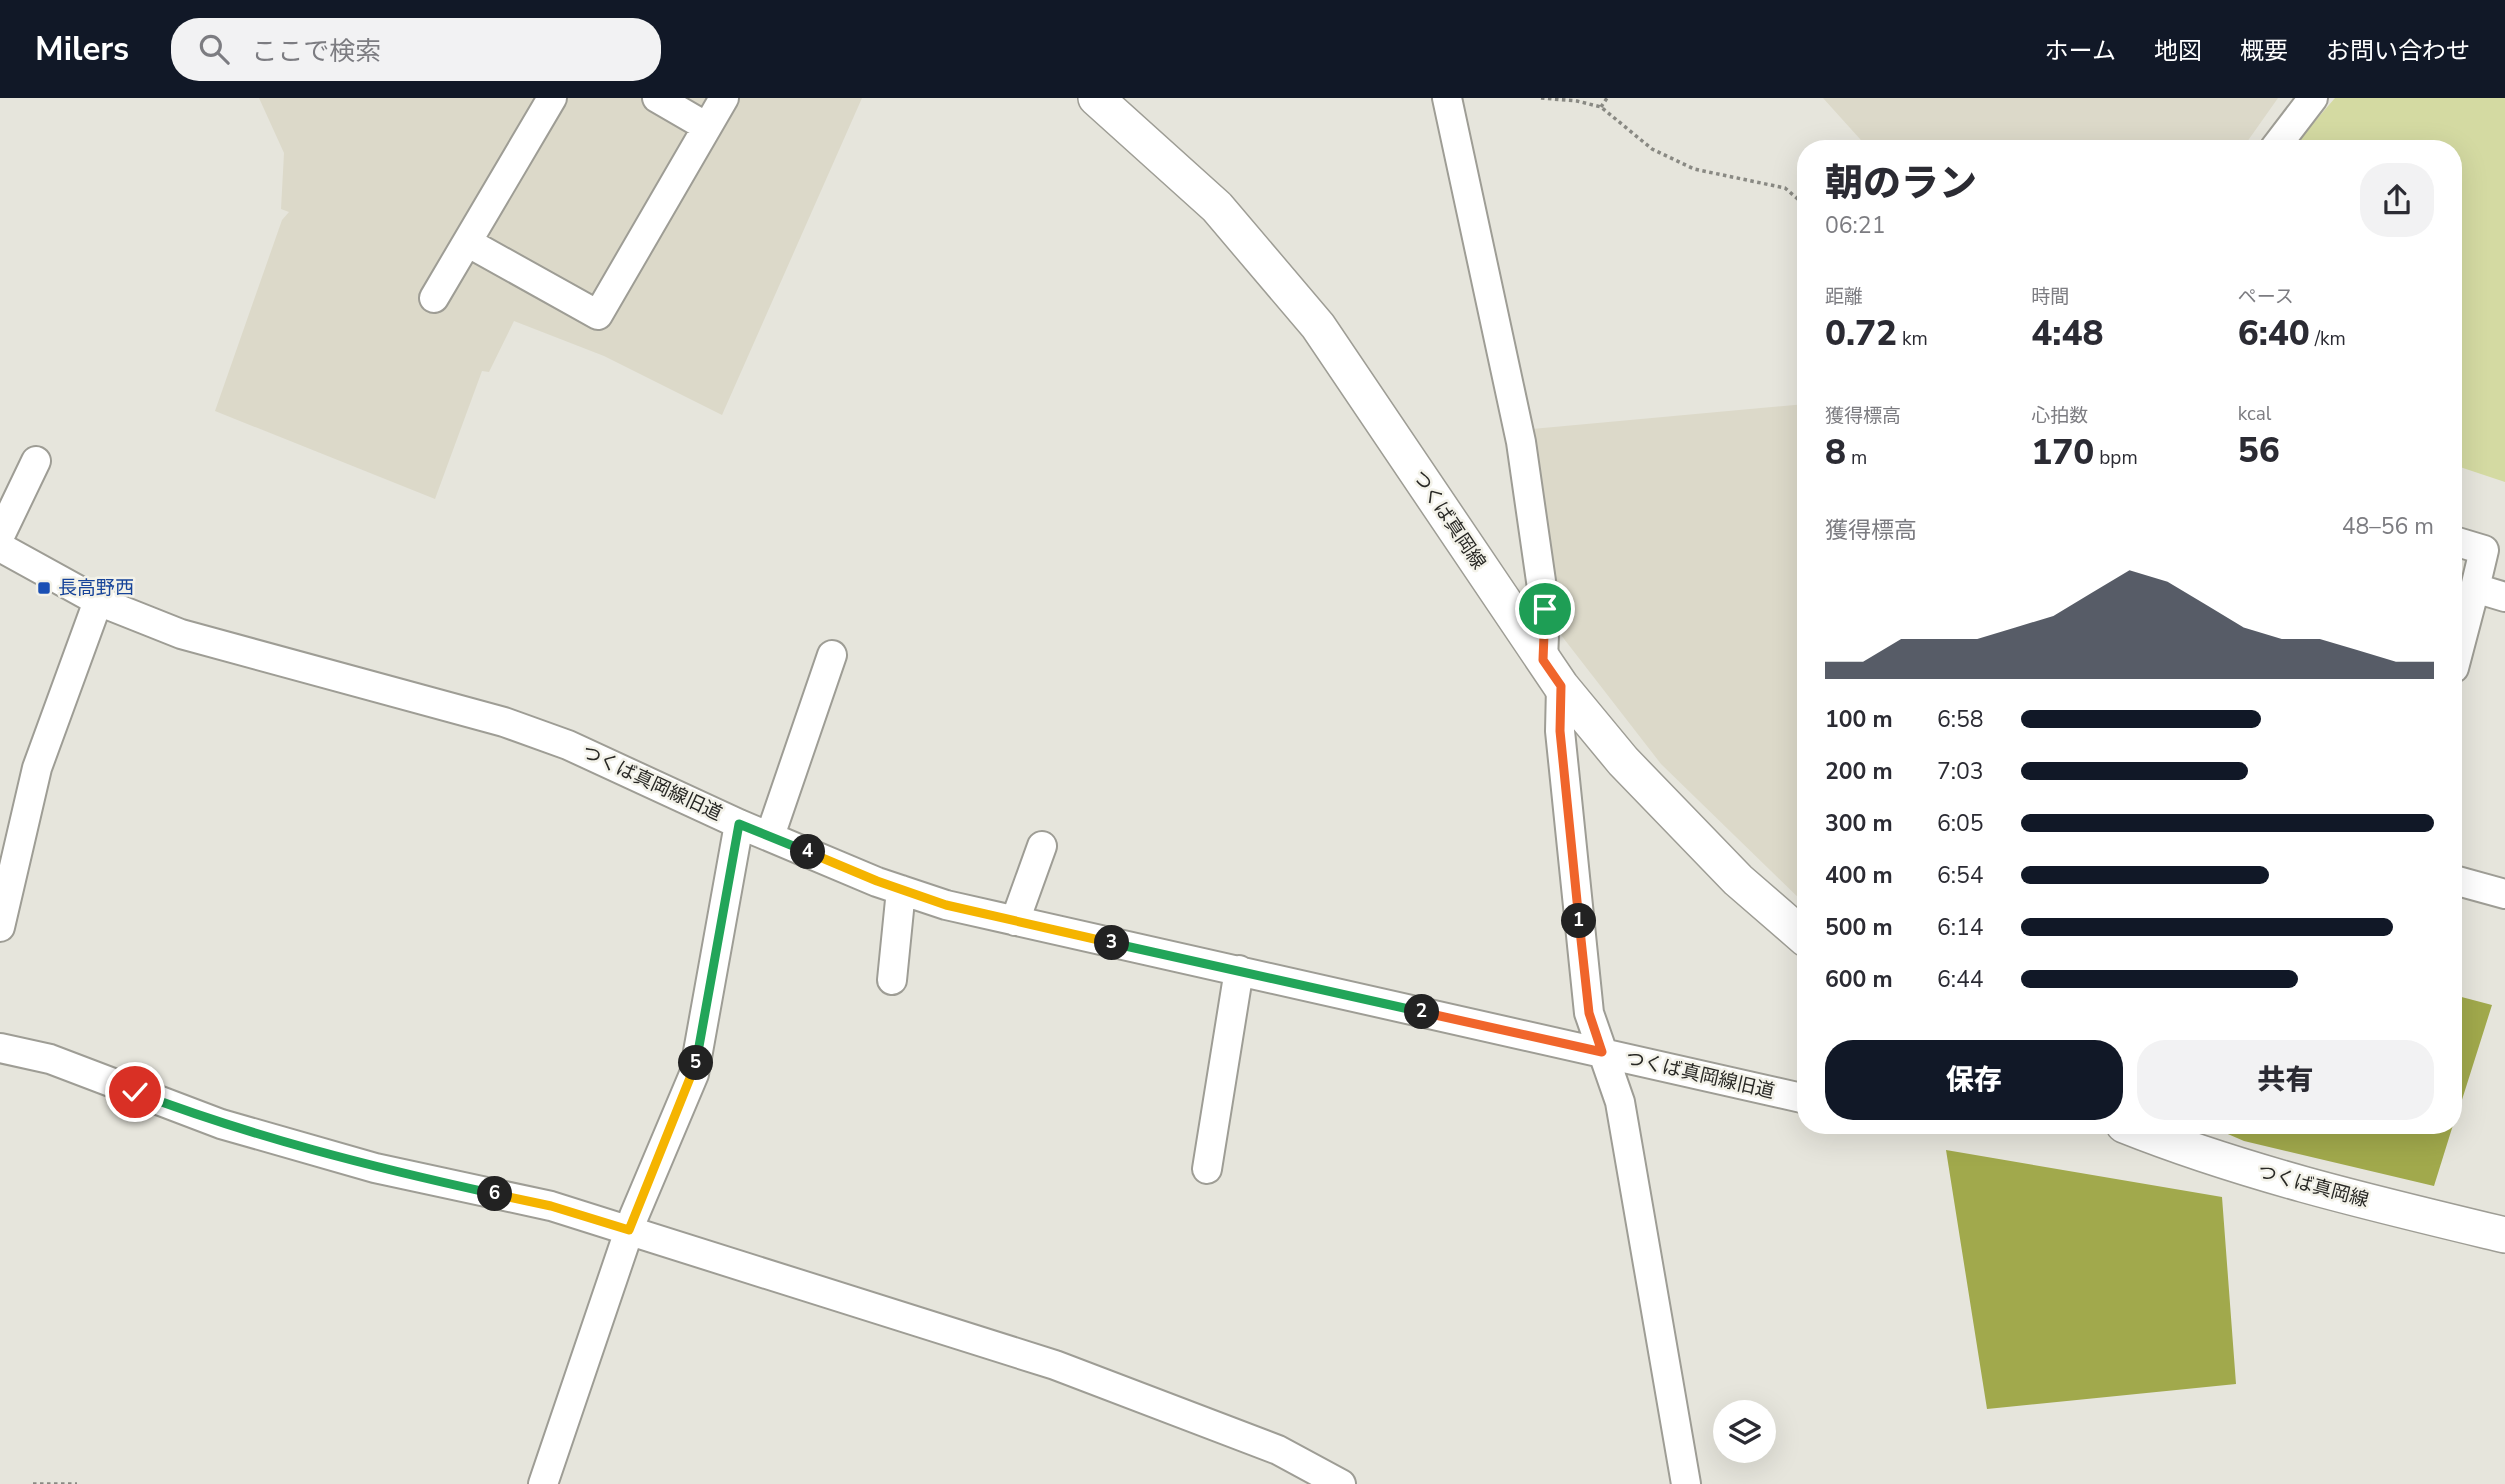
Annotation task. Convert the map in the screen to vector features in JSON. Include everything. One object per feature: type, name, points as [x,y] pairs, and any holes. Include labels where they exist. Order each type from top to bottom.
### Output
[{"type":"main road","name":"つくば真岡線","points":[[1096,98],[1217,207],[1318,326],[1552,673],[1623,761],[1738,880],[1797,931]]},
{"type":"main road","name":"つくば真岡線","points":[[2148,1134],[2216,1159],[2312,1187],[2505,1235]]},
{"type":"street","points":[[434,298],[552,98]]},
{"type":"street","points":[[657,98],[707,127]]},
{"type":"street","points":[[467,242],[598,315],[724,98]]},
{"type":"street","points":[[1447,98],[1521,442],[1560,731],[1589,1013],[1620,1102],[1686,1484]]},
{"type":"street","points":[[2281,140],[2313,98]]},
{"type":"street","points":[[0,536],[36,461]]},
{"type":"street","points":[[2462,543],[2484,550],[2462,638]]},
{"type":"street","name":"つくば真岡線旧道","points":[[0,547],[99,601],[181,634],[504,722],[568,745],[739,824],[901,890],[946,905],[1797,1097]]},
{"type":"street","points":[[2475,588],[2505,597]]},
{"type":"street","points":[[0,927],[37,768],[99,601]]},
{"type":"street","points":[[770,836],[832,655]]},
{"type":"street","points":[[543,1484],[629,1230],[694,1074],[739,824]]},
{"type":"street","points":[[1015,921],[1042,846]]},
{"type":"street","points":[[2462,882],[2505,894]]},
{"type":"street","points":[[892,979],[901,890]]},
{"type":"street","points":[[1207,1169],[1239,971]]},
{"type":"street","points":[[0,1048],[50,1059],[221,1125],[374,1168],[551,1206],[1055,1365],[1278,1450],[1341,1484]]},
{"type":"path","points":[[1541,98],[1577,101],[1601,107],[1652,149],[1694,169],[1785,188],[1797,199]]},
{"type":"path","points":[[1601,107],[1607,98]]},
{"type":"path","points":[[33,1484],[77,1484]]},
{"type":"shaded area","points":[[259,98],[862,98],[722,415],[604,356],[514,321],[489,372],[482,371],[435,499],[215,411],[282,220],[289,212],[281,209],[284,153]]},
{"type":"shaded area","points":[[1823,98],[2278,98],[2248,140],[1861,140]]},
{"type":"shaded area","points":[[1797,405],[1797,896],[1661,764],[1561,635],[1532,429]]},
{"type":"green space","points":[[2335,98],[2505,98],[2505,482],[2462,468],[2462,140],[2299,140]]},
{"type":"green space","points":[[2462,997],[2492,1005],[2462,1100]]},
{"type":"green space","points":[[2228,1134],[2450,1134],[2434,1186],[2244,1141]]},
{"type":"green space","points":[[1946,1150],[2222,1197],[2236,1384],[1987,1409]]},
{"type":"place","name":"長高野西","points":[[44,588]]},
{"type":"route","points":[[135,1092],[221,1125],[374,1168],[551,1206],[629,1230],[694,1074],[739,824],[877,881],[946,905],[1602,1052],[1589,1013],[1578,917],[1560,731],[1561,686],[1543,660],[1545,609]]}]
